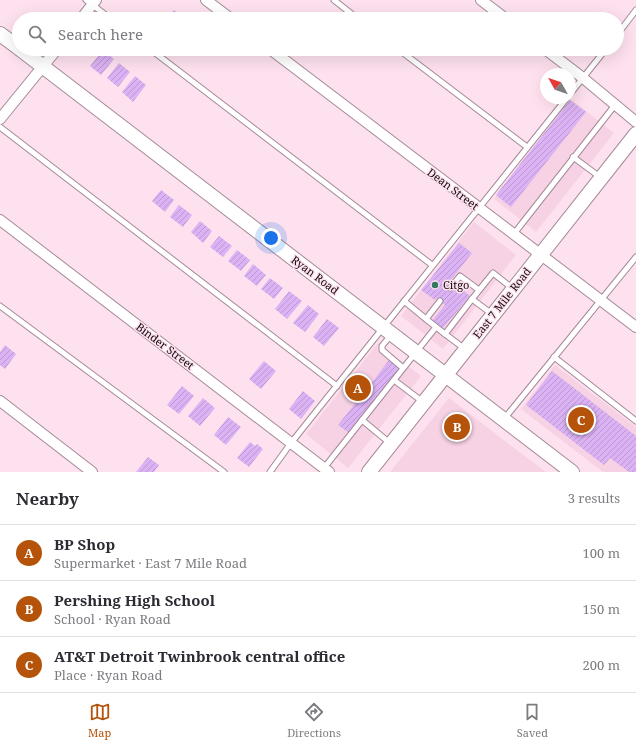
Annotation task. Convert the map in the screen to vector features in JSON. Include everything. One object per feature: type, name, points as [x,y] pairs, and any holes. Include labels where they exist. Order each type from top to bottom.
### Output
[{"type":"street","points":[[206,0],[222,12]]},
{"type":"street","points":[[481,0],[497,12]]},
{"type":"street","points":[[85,12],[91,2]]},
{"type":"street","name":"Ryan Road","points":[[0,34],[12,43]]},
{"type":"street","name":"Ryan Road","points":[[28,56],[572,472]]},
{"type":"street","points":[[0,119],[52,56]]},
{"type":"street","name":"Dean Street","points":[[279,56],[636,327]]},
{"type":"street","points":[[554,56],[636,122]]},
{"type":"street","name":"East 7 Mile Road","points":[[369,472],[636,134]]},
{"type":"street","name":"Binder Street","points":[[0,220],[326,470]]},
{"type":"street","points":[[0,401],[92,472]]},
{"type":"lane","points":[[334,0],[349,12]]},
{"type":"lane","points":[[91,2],[102,12]]},
{"type":"lane","points":[[624,25],[636,10]]},
{"type":"lane","points":[[159,56],[432,265]]},
{"type":"lane","points":[[407,56],[527,147]]},
{"type":"lane","points":[[576,87],[600,56]]},
{"type":"lane","points":[[270,472],[291,443],[337,386],[387,330],[404,301],[562,104]]},
{"type":"lane","points":[[513,235],[615,105]]},
{"type":"lane","points":[[0,127],[337,386]]},
{"type":"lane","points":[[573,157],[601,178]]},
{"type":"lane","points":[[504,420],[600,300],[636,258]]},
{"type":"lane","points":[[445,334],[463,307],[472,299],[493,273],[513,289]]},
{"type":"lane","points":[[450,288],[460,276],[479,290]]},
{"type":"lane","points":[[472,299],[493,315]]},
{"type":"lane","points":[[404,301],[465,350]]},
{"type":"lane","points":[[426,319],[440,301]]},
{"type":"lane","points":[[0,306],[224,472]]},
{"type":"lane","points":[[435,307],[440,311]]},
{"type":"lane","points":[[326,470],[362,420],[436,327]]},
{"type":"lane","points":[[387,330],[382,350],[403,368]]},
{"type":"lane","points":[[554,357],[636,421]]},
{"type":"lane","points":[[394,380],[424,402]]},
{"type":"lane","points":[[362,420],[391,444]]},
{"type":"shaded area","points":[[576,103],[614,133],[536,232],[494,199],[569,104]]},
{"type":"shaded area","points":[[474,222],[516,255],[443,349],[401,316]]},
{"type":"shaded area","points":[[378,343],[421,376],[348,468],[306,434]]},
{"type":"shaded area","points":[[555,365],[636,427],[636,472],[603,472],[521,409]]},
{"type":"shaded area","points":[[449,398],[526,457],[546,472],[390,472]]},
{"type":"building","points":[[98,56],[110,56],[114,59],[101,75],[90,66]]},
{"type":"building","points":[[119,63],[130,72],[118,87],[107,78]]},
{"type":"building","points":[[135,76],[146,85],[133,102],[122,92]]},
{"type":"building","points":[[567,104],[575,104],[586,112],[511,207],[496,195]]},
{"type":"building","points":[[161,190],[174,200],[165,212],[152,201]]},
{"type":"building","points":[[179,205],[192,215],[183,227],[170,217]]},
{"type":"building","points":[[200,221],[212,231],[203,243],[191,232]]},
{"type":"building","points":[[219,236],[232,246],[223,257],[210,247]]},
{"type":"building","points":[[459,243],[472,253],[447,285],[455,291],[459,287],[470,296],[442,329],[432,321],[445,305],[421,290]]},
{"type":"building","points":[[237,250],[250,260],[241,271],[228,261]]},
{"type":"building","points":[[253,264],[266,275],[257,286],[244,276]]},
{"type":"building","points":[[270,278],[283,288],[274,299],[261,289]]},
{"type":"building","points":[[289,291],[302,301],[287,319],[275,309]]},
{"type":"building","points":[[308,305],[319,314],[305,332],[293,323]]},
{"type":"building","points":[[327,319],[339,328],[324,346],[313,337]]},
{"type":"building","points":[[5,345],[16,354],[5,369],[0,365],[0,352]]},
{"type":"building","points":[[389,360],[400,369],[349,433],[338,425],[357,401],[343,389],[355,373],[370,385]]},
{"type":"building","points":[[264,361],[276,371],[261,389],[249,379]]},
{"type":"building","points":[[552,371],[636,436],[636,472],[629,472],[610,458],[604,465],[526,405]]},
{"type":"building","points":[[182,386],[194,396],[179,414],[167,405]]},
{"type":"building","points":[[303,391],[315,401],[301,419],[289,409]]},
{"type":"building","points":[[203,398],[215,408],[200,426],[188,416]]},
{"type":"building","points":[[228,417],[241,427],[226,445],[214,435]]},
{"type":"building","points":[[250,442],[255,446],[257,444],[263,449],[249,467],[237,458]]},
{"type":"building","points":[[148,457],[159,465],[154,472],[136,472]]},
{"type":"place","name":"Citgo","points":[[435,285]]},
{"type":"place","name":"BP Shop","points":[[358,388]]},
{"type":"place","name":"AT&T Detroit Twinbrook central office","points":[[581,420]]},
{"type":"place","name":"Pershing High School","points":[[457,427]]}]
